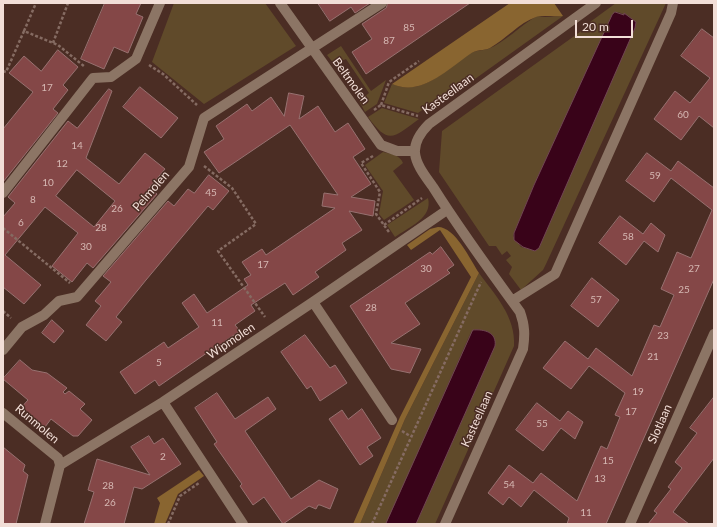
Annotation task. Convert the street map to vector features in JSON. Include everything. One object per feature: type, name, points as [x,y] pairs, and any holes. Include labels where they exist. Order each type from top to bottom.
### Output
[{"type":"street","points":[[3,193],[93,78],[111,77],[136,59],[160,3]]},
{"type":"street","name":"Beltmolen","points":[[280,3],[381,145],[397,151],[414,151]]},
{"type":"street","points":[[204,118],[382,3]]},
{"type":"street","name":"Kasteellaan","points":[[445,524],[523,349],[525,335],[524,324],[520,312],[447,210],[416,161],[414,151],[422,131],[435,120],[596,3]]},
{"type":"street","points":[[512,301],[555,274],[671,13],[673,3]]},
{"type":"street","name":"Pelmolen","points":[[3,350],[22,327],[44,315],[59,301],[77,297],[189,167],[204,118]]},
{"type":"street","name":"Wipmolen","points":[[60,465],[163,402],[447,210]]},
{"type":"street","points":[[313,302],[392,420]]},
{"type":"street","name":"Slotlaan","points":[[630,524],[714,334]]},
{"type":"street","points":[[163,402],[243,524]]},
{"type":"street","name":"Runmolen","points":[[3,413],[58,458],[60,465]]},
{"type":"street","points":[[45,524],[60,465]]},
{"type":"path","points":[[3,71],[6,72],[36,3]]},
{"type":"path","points":[[53,43],[68,3]]},
{"type":"path","points":[[24,31],[53,43],[87,69],[93,78]]},
{"type":"path","points":[[136,59],[155,67],[195,102],[204,118]]},
{"type":"path","points":[[362,118],[381,105],[389,82],[419,60]]},
{"type":"path","points":[[381,105],[419,116],[429,109],[435,120]]},
{"type":"path","points":[[375,154],[361,163],[380,192],[376,214],[397,244]]},
{"type":"path","points":[[192,156],[232,188],[256,224],[218,251],[273,329]]},
{"type":"path","points":[[384,225],[434,189]]},
{"type":"path","points":[[3,228],[81,292]]},
{"type":"path","points":[[372,524],[487,267]]},
{"type":"path","points":[[168,524],[180,496],[211,475]]},
{"type":"shaded area","points":[[174,3],[265,3],[296,46],[204,104],[152,62]]},
{"type":"shaded area","points":[[510,3],[554,3],[563,16],[538,16],[518,27],[490,48],[472,52],[443,74],[423,84],[413,87],[403,87],[392,84]]},
{"type":"shaded area","points":[[616,3],[666,3],[543,270],[521,290],[509,274],[512,267],[506,260],[511,256],[507,251],[502,255],[496,246],[489,246],[439,172],[442,131],[591,24],[590,22]],"holes":[[[618,12],[629,16],[636,25],[535,250],[521,247],[513,236],[534,185]]]},
{"type":"shaded area","points":[[615,12],[624,15],[624,13],[636,22],[635,28],[539,248],[535,251],[523,247],[514,240],[514,233],[534,185],[612,15]]},
{"type":"shaded area","points":[[537,16],[563,16],[433,109],[429,105],[418,113],[384,103],[392,84],[403,87],[414,87],[424,84],[443,73],[470,53],[488,49],[500,43]]},
{"type":"shaded area","points":[[341,46],[371,91],[386,80],[377,104],[365,112],[359,101],[369,93],[346,59],[334,64],[327,55]]},
{"type":"shaded area","points":[[382,108],[419,119],[397,134],[392,136],[387,135],[381,132],[368,117]]},
{"type":"shaded area","points":[[383,152],[395,155],[402,160],[403,163],[393,171],[414,200],[384,220],[379,214],[383,191],[365,165]]},
{"type":"shaded area","points":[[428,198],[429,205],[427,211],[419,221],[395,237],[387,225]]},
{"type":"shaded area","points":[[438,227],[444,228],[456,238],[467,252],[479,273],[405,419],[360,524],[353,524],[400,417],[471,277],[440,230],[411,250],[407,245],[430,229]]},
{"type":"shaded area","points":[[479,273],[498,298],[508,316],[514,335],[514,346],[435,524],[416,524],[495,346],[479,330],[471,332],[386,524],[360,524],[405,419]]},
{"type":"shaded area","points":[[473,330],[489,332],[494,337],[495,346],[416,524],[386,524]]},
{"type":"shaded area","points":[[199,470],[204,476],[178,494],[165,524],[154,524],[160,503],[157,498]]},
{"type":"building","points":[[105,3],[141,3],[136,14],[143,17],[128,53],[114,47],[104,69],[81,59]]},
{"type":"building","points":[[318,3],[370,3],[355,13],[351,7],[330,21]]},
{"type":"building","points":[[388,3],[470,3],[366,74],[352,52],[372,39],[362,24],[386,8]]},
{"type":"building","points":[[702,29],[714,38],[714,128],[699,116],[681,140],[654,119],[675,91],[690,103],[710,78],[681,56]]},
{"type":"building","points":[[58,50],[78,67],[63,85],[68,90],[53,109],[58,113],[3,182],[3,129],[33,92],[9,73],[24,56],[41,71]]},
{"type":"building","points":[[140,87],[178,118],[161,138],[123,107]]},
{"type":"building","points":[[109,89],[112,91],[86,158],[119,184],[145,153],[165,169],[149,188],[157,194],[93,268],[87,263],[72,282],[52,266],[78,233],[45,207],[5,255],[41,285],[24,304],[3,287],[3,217],[15,203],[8,197],[68,121],[77,128]],"holes":[[[77,170],[115,201],[94,227],[56,196]]]},
{"type":"building","points":[[289,93],[304,96],[299,119],[318,106],[335,132],[348,123],[365,149],[353,157],[371,184],[351,197],[375,201],[373,216],[349,211],[362,230],[342,243],[346,250],[315,272],[319,277],[293,295],[285,283],[251,305],[255,311],[235,325],[240,331],[225,341],[228,345],[217,352],[214,348],[159,386],[155,380],[135,394],[120,372],[164,342],[168,348],[199,327],[182,303],[194,294],[207,313],[248,285],[244,279],[251,275],[242,262],[262,249],[266,255],[335,208],[322,206],[324,193],[338,195],[290,125],[219,173],[204,152],[224,139],[216,126],[247,104],[252,111],[271,97],[284,116]]},
{"type":"building","points":[[647,153],[671,171],[678,161],[714,188],[714,279],[606,524],[567,524],[569,518],[534,490],[521,507],[509,497],[503,505],[488,493],[509,465],[533,483],[541,473],[577,501],[601,446],[607,449],[620,417],[615,415],[625,393],[589,366],[571,389],[543,368],[565,341],[588,359],[596,348],[632,376],[654,325],[660,327],[674,295],[661,289],[677,252],[691,258],[712,210],[671,178],[654,202],[626,181]]},
{"type":"building","points":[[209,175],[229,191],[213,210],[208,206],[146,280],[116,317],[122,322],[106,341],[86,325],[101,306],[95,301],[111,282],[103,276],[168,201],[174,206],[188,189],[194,193]]},
{"type":"building","points":[[620,216],[643,234],[651,223],[665,235],[658,252],[644,241],[626,265],[599,243]]},
{"type":"building","points":[[441,247],[454,265],[447,270],[450,273],[405,303],[420,324],[391,343],[421,349],[410,373],[391,369],[350,306],[430,252],[432,254]]},
{"type":"building","points":[[592,278],[619,300],[598,327],[571,306]]},
{"type":"building","points":[[52,320],[64,331],[54,343],[42,333]]},
{"type":"building","points":[[305,335],[330,368],[335,365],[347,383],[320,401],[311,386],[307,389],[281,352]]},
{"type":"building","points":[[20,360],[32,370],[47,373],[67,388],[63,392],[65,394],[69,391],[85,404],[80,409],[92,420],[78,436],[73,436],[51,419],[42,431],[18,411],[28,400],[3,379]]},
{"type":"building","points":[[217,393],[235,419],[268,397],[276,409],[245,431],[291,499],[319,480],[338,489],[330,509],[320,505],[318,505],[316,509],[309,506],[283,524],[264,497],[253,505],[240,486],[242,484],[214,444],[217,442],[195,408]]},
{"type":"building","points":[[714,397],[714,458],[673,512],[689,524],[648,524],[657,513],[654,511],[671,489],[668,487],[682,468],[675,462],[697,433],[690,428]]},
{"type":"building","points":[[537,403],[560,421],[568,411],[583,422],[575,439],[561,428],[543,451],[516,430]]},
{"type":"building","points":[[362,409],[381,438],[367,447],[373,456],[360,465],[329,419],[342,410],[348,419]]},
{"type":"building","points":[[149,436],[154,444],[163,438],[181,464],[142,489],[134,487],[124,524],[84,524],[94,492],[88,490],[97,459],[150,475],[131,447]]},
{"type":"building","points":[[3,447],[25,465],[23,471],[28,475],[16,524],[3,524]]}]
